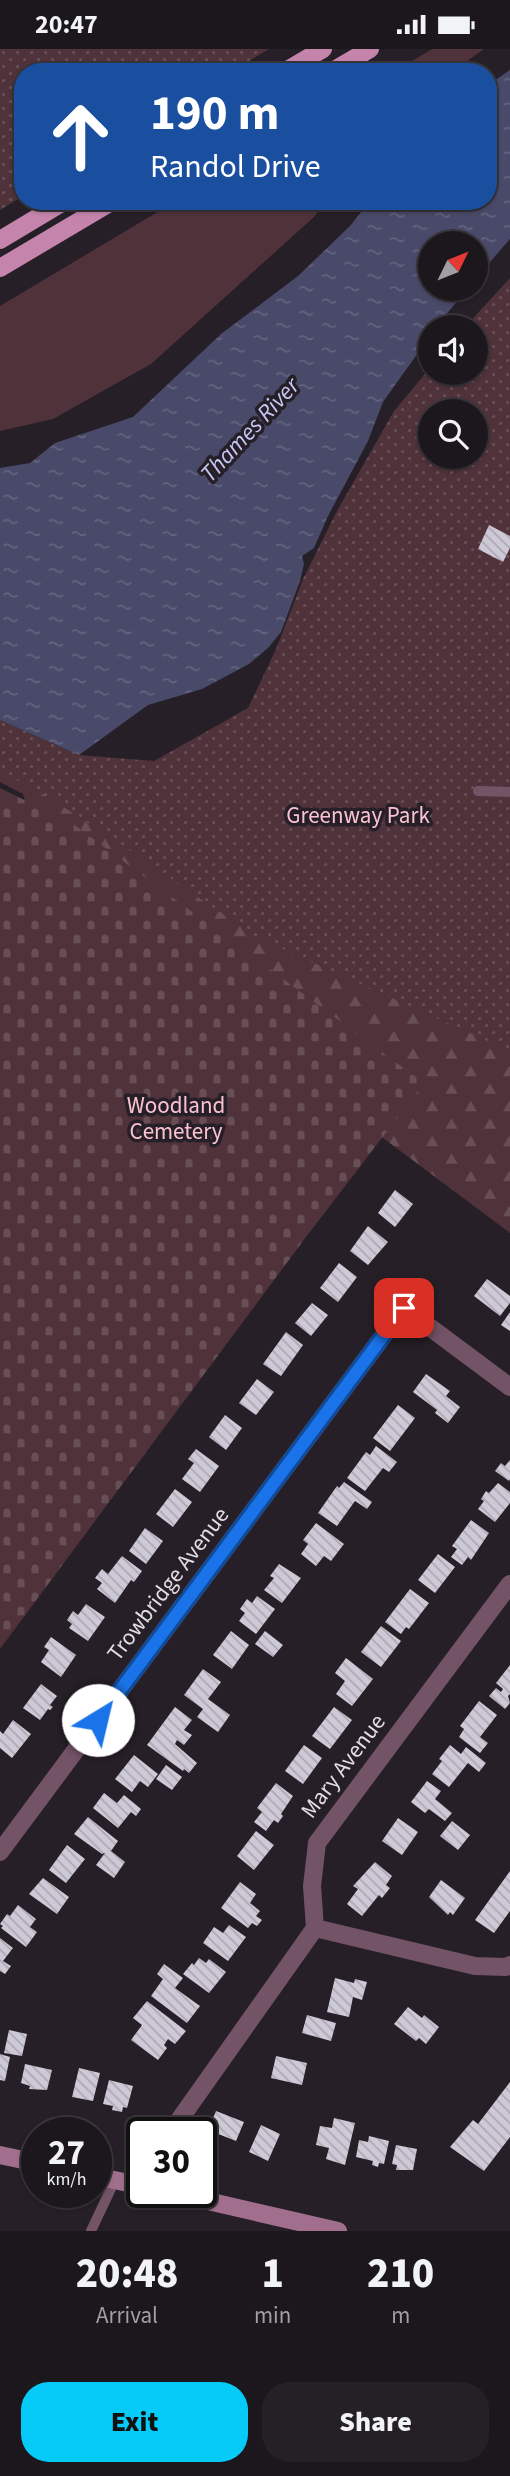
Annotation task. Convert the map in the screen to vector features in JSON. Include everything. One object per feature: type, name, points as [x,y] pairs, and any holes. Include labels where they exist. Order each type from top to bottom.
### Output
[{"type":"main road","points":[[299,63],[323,49]]},
{"type":"main road","points":[[346,63],[370,49]]},
{"type":"main road","points":[[0,240],[50,210]]},
{"type":"main road","points":[[0,268],[98,210]]},
{"type":"main road","points":[[0,2155],[21,2160]]},
{"type":"main road","points":[[112,2179],[126,2180]]},
{"type":"main road","points":[[217,2203],[338,2231]]},
{"type":"street","name":"Trowbridge Avenue","points":[[0,1852],[404,1308],[510,1387]]},
{"type":"street","name":"Mary Avenue","points":[[315,1928],[312,1886],[317,1843],[510,1584]]},
{"type":"street","points":[[181,2117],[315,1928],[475,1966],[510,1965]]},
{"type":"lane","points":[[478,791],[510,792]]},
{"type":"lane","points":[[91,2231],[115,2180]]},
{"type":"green space","points":[[0,49],[269,49],[246,63],[14,63],[14,201],[0,210]]},
{"type":"green space","points":[[432,49],[484,49],[465,63],[409,63]]},
{"type":"green space","points":[[161,210],[319,210],[151,364],[53,419],[0,431],[0,306]]},
{"type":"green space","name":"Greenway Park","points":[[510,278],[510,1051],[256,937],[31,786],[0,773],[0,720],[79,755],[154,761],[248,708],[277,647],[303,579],[337,511],[394,411],[418,382],[418,385],[488,385],[488,315],[476,315]]},
{"type":"green space","points":[[0,739],[510,919],[510,1233],[371,1129],[70,961],[23,794],[0,782]]},
{"type":"green space","name":"Woodland Cemetery","points":[[0,788],[73,824],[424,1083],[303,1241],[0,1649]]},
{"type":"water","name":"Thames River","points":[[510,70],[510,239],[488,264],[488,231],[418,231],[418,301],[457,301],[446,315],[418,315],[418,353],[383,402],[368,441],[314,548],[302,556],[304,564],[300,581],[281,632],[268,648],[249,664],[202,689],[148,705],[79,755],[0,720],[0,468],[30,463],[55,443],[133,417],[221,334],[298,276],[363,210],[497,210],[497,79]]},
{"type":"building","points":[[489,525],[510,536],[510,548],[503,562],[478,549]]},
{"type":"building","points":[[395,1190],[413,1204],[395,1227],[378,1213]]},
{"type":"building","points":[[368,1226],[388,1242],[368,1265],[350,1251]]},
{"type":"building","points":[[339,1263],[357,1277],[338,1302],[320,1288]]},
{"type":"building","points":[[487,1279],[510,1296],[510,1303],[500,1316],[474,1296]]},
{"type":"building","points":[[312,1303],[328,1315],[311,1336],[295,1323]]},
{"type":"building","points":[[510,1312],[510,1331],[501,1325]]},
{"type":"building","points":[[286,1332],[303,1345],[281,1376],[263,1364]]},
{"type":"building","points":[[426,1374],[450,1391],[446,1396],[460,1407],[448,1423],[435,1413],[437,1410],[413,1392]]},
{"type":"building","points":[[257,1379],[274,1392],[256,1415],[239,1403]]},
{"type":"building","points":[[398,1405],[415,1418],[390,1451],[373,1438]]},
{"type":"building","points":[[225,1415],[242,1428],[226,1450],[209,1437]]},
{"type":"building","points":[[376,1446],[397,1462],[389,1472],[383,1468],[365,1491],[347,1478],[366,1452],[370,1455]]},
{"type":"building","points":[[196,1449],[219,1466],[200,1492],[182,1479],[194,1463],[188,1459]]},
{"type":"building","points":[[510,1460],[509,1481],[495,1471],[501,1463],[505,1466]]},
{"type":"building","points":[[344,1482],[372,1502],[367,1509],[355,1501],[337,1526],[318,1513],[337,1486],[339,1488]]},
{"type":"building","points":[[498,1483],[510,1492],[510,1503],[495,1522],[478,1509],[484,1501],[481,1499],[486,1491],[489,1493]]},
{"type":"building","points":[[175,1489],[192,1502],[173,1527],[156,1514]]},
{"type":"building","points":[[471,1520],[489,1533],[471,1560],[468,1557],[462,1565],[451,1557],[457,1549],[452,1546]]},
{"type":"building","points":[[316,1523],[344,1544],[331,1561],[324,1556],[316,1566],[301,1554],[308,1544],[303,1540]]},
{"type":"building","points":[[145,1528],[163,1541],[146,1564],[129,1551]]},
{"type":"building","points":[[438,1554],[455,1567],[435,1593],[418,1580]]},
{"type":"building","points":[[122,1556],[142,1571],[134,1582],[131,1580],[115,1603],[97,1589],[102,1583],[95,1578],[102,1569],[108,1574]]},
{"type":"building","points":[[279,1564],[301,1578],[282,1603],[264,1590],[274,1578],[270,1576]]},
{"type":"building","points":[[410,1589],[429,1603],[409,1629],[406,1627],[401,1634],[385,1622]]},
{"type":"building","points":[[257,1596],[275,1609],[256,1634],[239,1621],[245,1613],[240,1609],[247,1599],[252,1603]]},
{"type":"building","points":[[86,1604],[105,1617],[88,1641],[69,1628],[72,1624],[67,1620],[73,1611],[78,1615]]},
{"type":"building","points":[[381,1626],[401,1641],[381,1667],[361,1652]]},
{"type":"building","points":[[231,1631],[249,1645],[232,1669],[213,1655]]},
{"type":"building","points":[[265,1631],[283,1645],[273,1657],[255,1644]]},
{"type":"building","points":[[51,1637],[76,1655],[61,1677],[41,1662],[49,1650],[44,1647]]},
{"type":"building","points":[[346,1658],[373,1679],[352,1706],[336,1694],[345,1681],[335,1673]]},
{"type":"building","points":[[510,1665],[510,1703],[505,1709],[489,1696],[496,1688],[501,1692],[503,1689],[496,1683]]},
{"type":"building","points":[[203,1669],[221,1682],[208,1699],[230,1715],[218,1732],[197,1717],[203,1709],[184,1695]]},
{"type":"building","points":[[41,1684],[57,1696],[50,1705],[53,1707],[48,1709],[40,1720],[23,1708]]},
{"type":"building","points":[[479,1701],[497,1715],[480,1737],[488,1743],[480,1753],[459,1737],[464,1729],[460,1726]]},
{"type":"building","points":[[175,1707],[192,1720],[184,1730],[192,1735],[184,1745],[177,1740],[175,1744],[197,1763],[189,1773],[147,1745]]},
{"type":"building","points":[[334,1707],[352,1720],[330,1749],[312,1736]]},
{"type":"building","points":[[13,1720],[31,1734],[12,1758],[0,1748],[0,1731],[3,1734]]},
{"type":"building","points":[[304,1745],[322,1758],[303,1784],[285,1771]]},
{"type":"building","points":[[450,1745],[461,1754],[466,1747],[486,1763],[479,1772],[468,1763],[449,1787],[432,1774]]},
{"type":"building","points":[[134,1755],[158,1774],[148,1787],[140,1781],[132,1792],[115,1779]]},
{"type":"building","points":[[166,1765],[182,1777],[172,1790],[156,1779]]},
{"type":"building","points":[[427,1781],[441,1791],[435,1799],[452,1813],[445,1821],[429,1809],[425,1813],[411,1802]]},
{"type":"building","points":[[276,1783],[293,1796],[278,1823],[274,1820],[266,1831],[254,1822],[262,1812],[257,1808]]},
{"type":"building","points":[[104,1793],[117,1803],[124,1795],[141,1809],[136,1816],[131,1812],[118,1828],[93,1808]]},
{"type":"building","points":[[88,1817],[118,1841],[111,1851],[125,1862],[114,1878],[96,1865],[105,1853],[102,1854],[74,1834]]},
{"type":"building","points":[[398,1818],[418,1832],[402,1855],[382,1841]]},
{"type":"building","points":[[452,1821],[470,1835],[458,1850],[440,1836]]},
{"type":"building","points":[[256,1831],[274,1845],[254,1870],[237,1856]]},
{"type":"building","points":[[67,1845],[85,1859],[66,1883],[49,1870]]},
{"type":"building","points":[[375,1862],[392,1876],[386,1885],[390,1888],[382,1898],[379,1895],[362,1916],[347,1904],[358,1889],[353,1886]]},
{"type":"building","points":[[510,1871],[510,1911],[494,1933],[475,1920]]},
{"type":"building","points":[[43,1878],[69,1897],[57,1914],[29,1894]]},
{"type":"building","points":[[441,1880],[465,1898],[453,1915],[450,1912],[448,1915],[429,1897]]},
{"type":"building","points":[[240,1882],[256,1894],[250,1903],[260,1911],[256,1916],[262,1920],[257,1926],[252,1923],[248,1928],[221,1908]]},
{"type":"building","points":[[18,1905],[36,1919],[30,1927],[37,1932],[26,1947],[1,1928],[3,1926],[0,1924]]},
{"type":"building","points":[[229,1925],[246,1937],[228,1961],[203,1943],[214,1927],[223,1933]]},
{"type":"building","points":[[0,1938],[13,1948],[3,1961],[11,1966],[5,1974],[0,1971]]},
{"type":"building","points":[[199,1958],[206,1963],[209,1959],[226,1972],[209,1993],[183,1974]]},
{"type":"building","points":[[164,1964],[183,1978],[175,1988],[200,2006],[187,2023],[151,1996],[163,1979],[157,1974]]},
{"type":"building","points":[[335,1978],[354,1983],[355,1979],[367,1982],[362,2000],[353,1997],[349,2017],[327,2012]]},
{"type":"building","points":[[147,2001],[186,2031],[175,2044],[168,2039],[164,2045],[167,2048],[158,2060],[131,2040],[142,2025],[133,2018]]},
{"type":"building","points":[[408,2007],[439,2027],[426,2044],[419,2038],[416,2041],[394,2024]]},
{"type":"building","points":[[307,2015],[336,2023],[331,2041],[302,2033]]},
{"type":"building","points":[[9,2030],[27,2034],[22,2056],[4,2053]]},
{"type":"building","points":[[0,2054],[10,2057],[5,2081],[0,2080]]},
{"type":"building","points":[[276,2056],[307,2063],[302,2085],[271,2078]]},
{"type":"building","points":[[25,2064],[52,2070],[47,2090],[29,2089],[30,2086],[21,2083]]},
{"type":"building","points":[[79,2068],[100,2073],[93,2101],[72,2097]]},
{"type":"building","points":[[109,2080],[133,2086],[127,2108],[123,2107],[122,2112],[103,2104]]},
{"type":"building","points":[[510,2082],[510,2137],[484,2171],[450,2147],[473,2120],[478,2124]]},
{"type":"building","points":[[216,2111],[244,2122],[236,2141],[217,2134],[217,2117],[213,2117]]},
{"type":"building","points":[[334,2118],[355,2123],[345,2165],[326,2159],[329,2148],[316,2145],[320,2126],[332,2128]]},
{"type":"building","points":[[261,2125],[280,2134],[268,2161],[249,2152]]},
{"type":"building","points":[[369,2136],[389,2141],[384,2164],[379,2163],[378,2167],[372,2165],[373,2161],[356,2157],[359,2140],[368,2142]]},
{"type":"building","points":[[396,2145],[417,2149],[413,2170],[396,2170],[397,2165],[392,2164]]},
{"type":"route","points":[[98,1720],[404,1308]]}]
